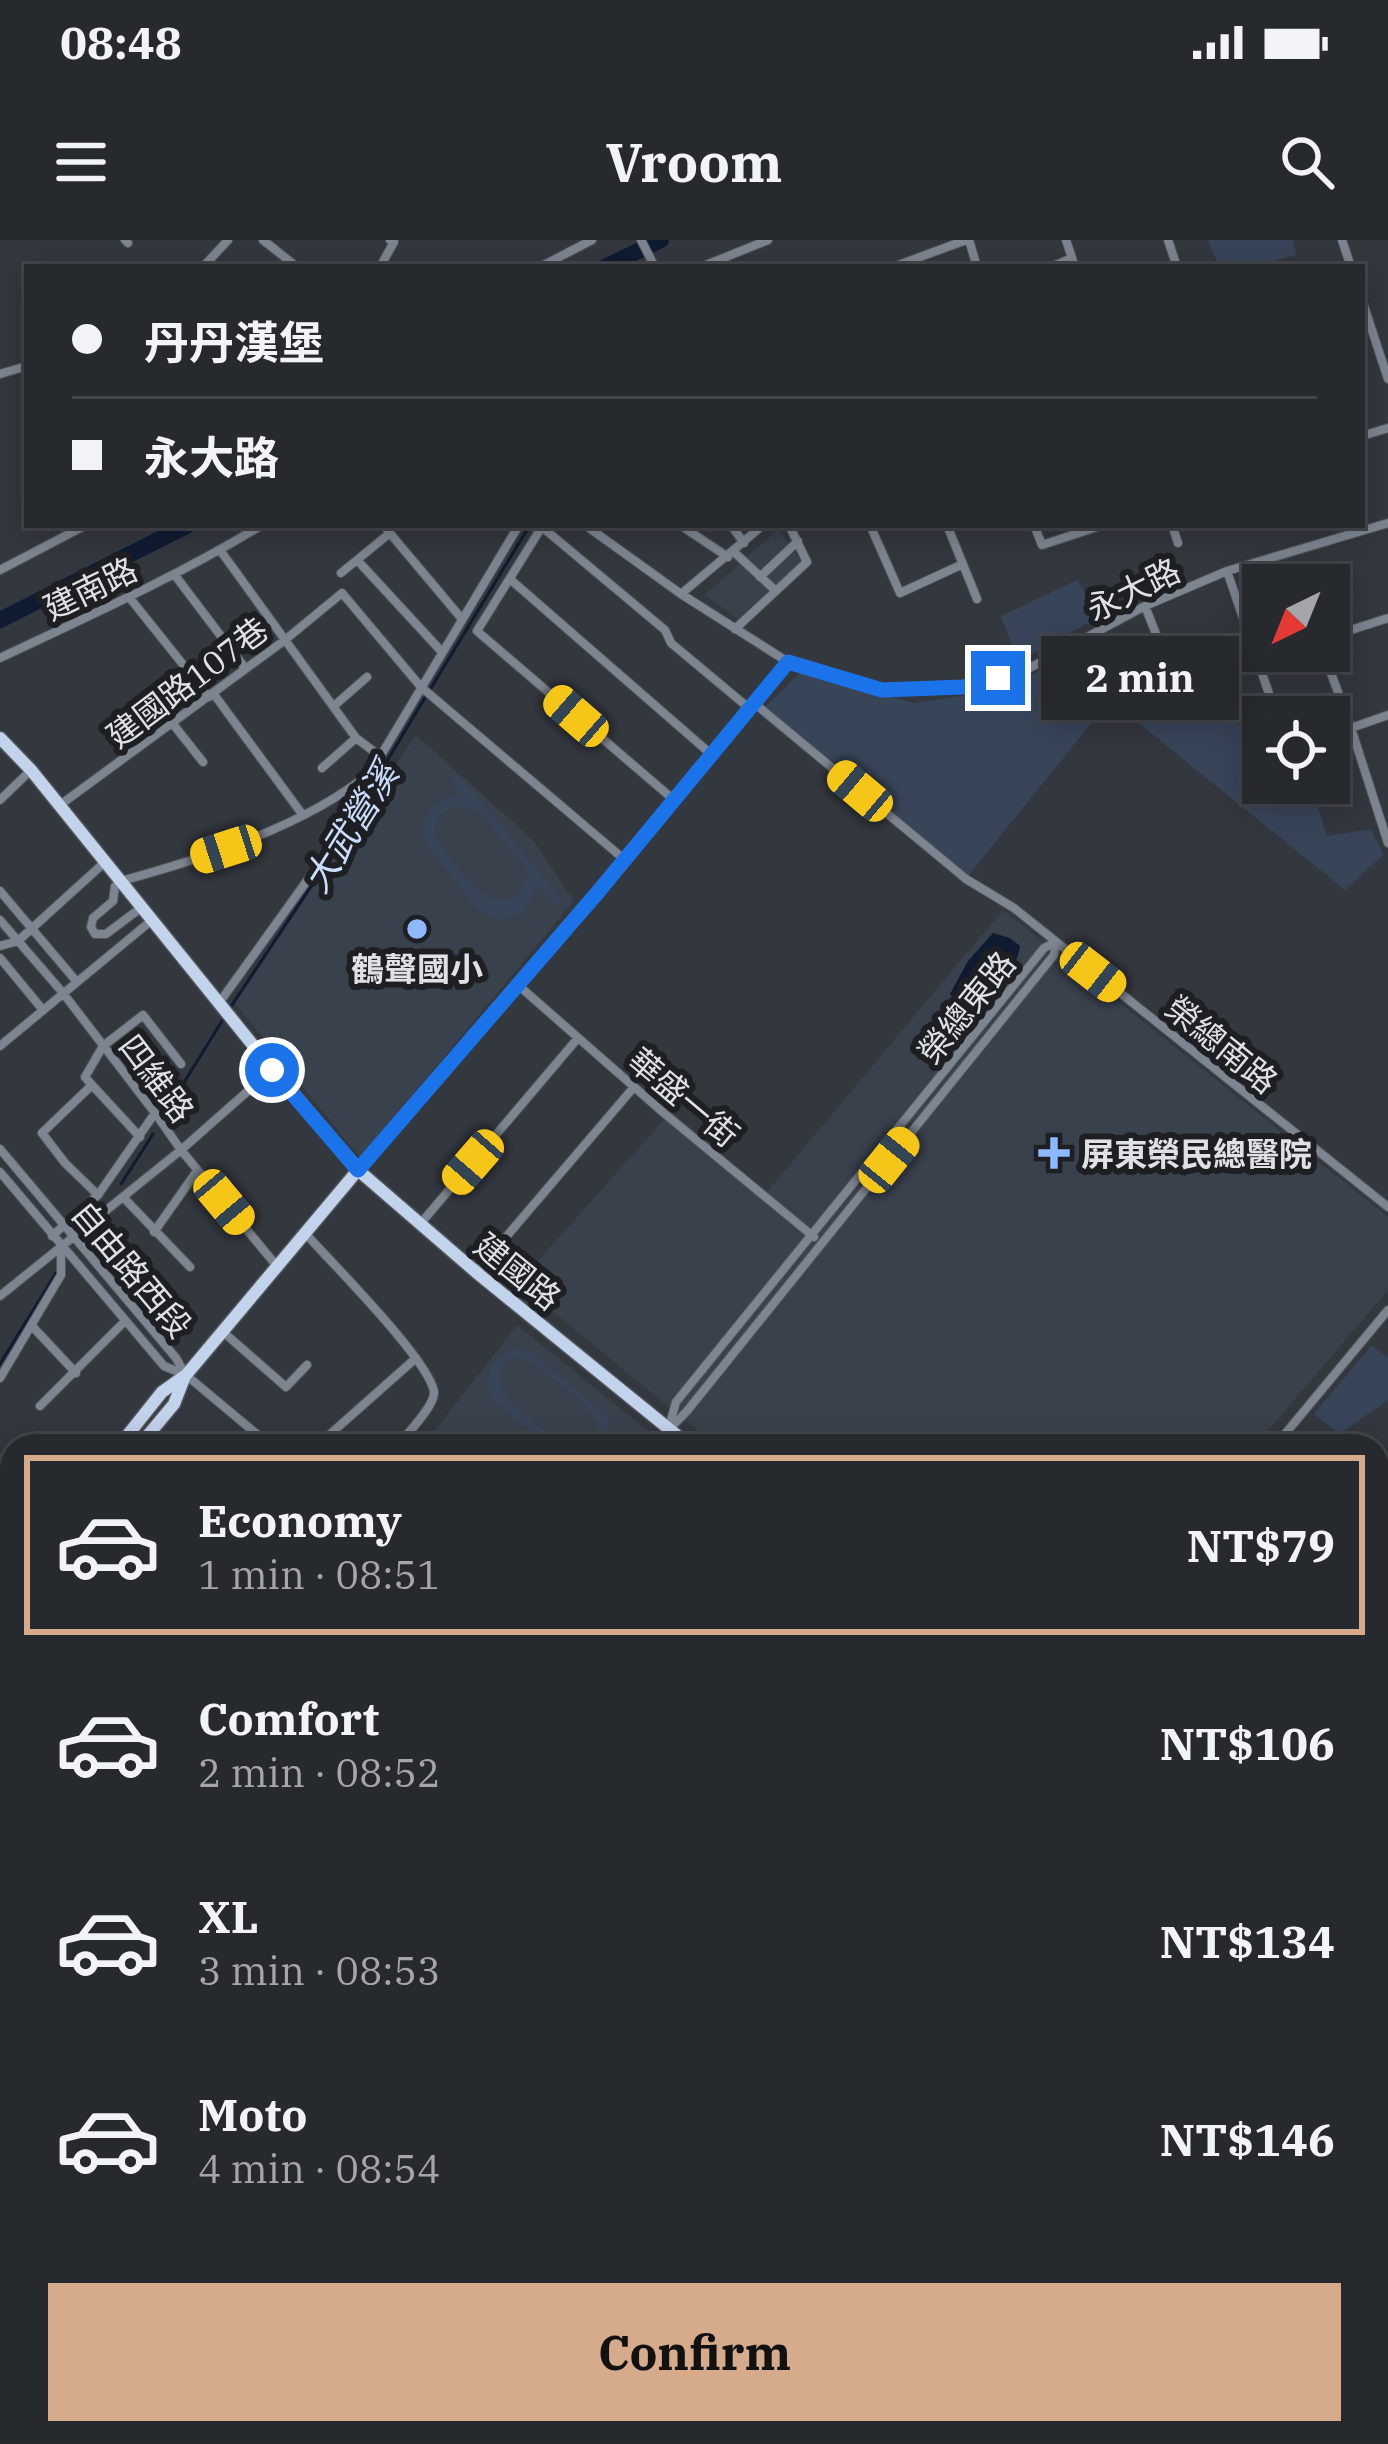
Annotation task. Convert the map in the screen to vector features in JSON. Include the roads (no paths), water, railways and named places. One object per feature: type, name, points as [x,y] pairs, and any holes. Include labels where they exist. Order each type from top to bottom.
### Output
[{"type":"main road","name":"建國路","points":[[0,738],[224,1010],[278,1065],[358,1170],[675,1434]]},
{"type":"main road","points":[[129,1434],[162,1392],[186,1375],[358,1170]]},
{"type":"main road","points":[[153,1434],[186,1375]]},
{"type":"street","points":[[206,264],[228,240]]},
{"type":"street","points":[[263,240],[293,264]]},
{"type":"street","points":[[546,264],[592,240]]},
{"type":"street","points":[[712,264],[768,240]]},
{"type":"street","points":[[900,264],[967,240]]},
{"type":"street","points":[[1070,241],[1074,263]]},
{"type":"street","points":[[1365,309],[1388,379]]},
{"type":"street","points":[[0,571],[80,528]]},
{"type":"street","name":"建南路","points":[[0,658],[129,597],[257,528]]},
{"type":"street","points":[[472,620],[518,528]]},
{"type":"street","points":[[224,1010],[319,864],[442,652],[511,580],[542,528]]},
{"type":"street","name":"榮總南路","points":[[545,528],[665,630],[671,643],[966,879],[1014,908],[1388,1207]]},
{"type":"street","name":"永大路","points":[[589,528],[788,662],[882,690],[963,687],[1024,671],[1145,606],[1357,528]]},
{"type":"street","points":[[685,528],[731,555],[776,591]]},
{"type":"street","points":[[733,528],[744,543]]},
{"type":"street","points":[[681,594],[760,528]]},
{"type":"street","points":[[735,629],[807,562],[791,528]]},
{"type":"street","points":[[871,528],[900,593],[963,564]]},
{"type":"street","points":[[948,528],[977,599]]},
{"type":"street","points":[[1035,528],[1042,545],[1093,528]]},
{"type":"street","points":[[1173,528],[1178,543]]},
{"type":"street","points":[[341,573],[386,529],[472,620],[674,800]]},
{"type":"street","points":[[760,577],[798,541]]},
{"type":"street","points":[[220,550],[356,738],[380,756]]},
{"type":"street","points":[[358,561],[442,652]]},
{"type":"street","points":[[1227,572],[1270,696]]},
{"type":"street","points":[[174,574],[245,668]]},
{"type":"street","points":[[511,580],[712,755]]},
{"type":"street","name":"建國路107巷","points":[[59,806],[342,593],[421,687]]},
{"type":"street","points":[[129,597],[302,814]]},
{"type":"street","points":[[1145,606],[1180,695]]},
{"type":"street","points":[[1350,630],[1388,618]]},
{"type":"street","points":[[358,1170],[788,662]]},
{"type":"street","points":[[1331,672],[1388,843]]},
{"type":"street","points":[[335,705],[367,677]]},
{"type":"street","points":[[421,687],[625,860]]},
{"type":"street","points":[[1351,728],[1388,715]]},
{"type":"street","points":[[173,724],[203,763]]},
{"type":"street","points":[[322,768],[356,738]]},
{"type":"street","points":[[0,800],[31,770]]},
{"type":"street","points":[[142,907],[106,934],[95,934],[90,922],[113,901],[121,880],[226,849],[346,792],[371,772]]},
{"type":"street","points":[[0,946],[18,941],[105,862]]},
{"type":"street","points":[[0,891],[77,982]]},
{"type":"street","name":"四維路","points":[[0,920],[276,1265]]},
{"type":"street","points":[[0,1046],[152,920]]},
{"type":"street","name":"榮總東路","points":[[668,1428],[676,1402],[1044,948],[1056,942]]},
{"type":"street","name":"榮總東路","points":[[668,1428],[687,1411],[961,1072],[1054,955],[1056,942]]},
{"type":"street","points":[[0,958],[43,1010]]},
{"type":"street","name":"華盛一街","points":[[518,985],[821,1243]]},
{"type":"street","points":[[995,1009],[1005,1016]]},
{"type":"street","points":[[140,1136],[86,1077],[104,1046],[143,1015],[181,1064]]},
{"type":"street","points":[[420,1224],[579,1038]]},
{"type":"street","points":[[0,1296],[278,1065]]},
{"type":"street","points":[[92,1085],[41,1133],[98,1196]]},
{"type":"street","points":[[476,1272],[634,1087]]},
{"type":"street","points":[[52,1236],[98,1196],[140,1136],[159,1118]]},
{"type":"street","name":"自由路西段","points":[[0,1149],[186,1375]]},
{"type":"street","points":[[154,1232],[197,1171]]},
{"type":"street","name":"自由路西段","points":[[0,1172],[164,1366],[186,1375]]},
{"type":"street","points":[[855,1181],[865,1190]]},
{"type":"street","points":[[123,1197],[190,1267]]},
{"type":"street","points":[[304,1232],[416,1358],[434,1390],[431,1404],[407,1434]]},
{"type":"street","points":[[0,1378],[62,1275],[61,1247]]},
{"type":"street","points":[[753,1306],[764,1315]]},
{"type":"street","points":[[1285,1434],[1388,1310]]},
{"type":"street","points":[[40,1406],[125,1322]]},
{"type":"street","points":[[32,1326],[76,1373]]},
{"type":"street","points":[[222,1331],[286,1387],[308,1365]]},
{"type":"street","points":[[331,1434],[416,1358]]},
{"type":"street","points":[[186,1375],[257,1434]]},
{"type":"street","points":[[663,1434],[668,1428]]},
{"type":"waterway","points":[[611,264],[661,240]]},
{"type":"waterway","points":[[0,620],[182,528]]},
{"type":"waterway","name":"大武營溪","points":[[431,688],[528,528]]},
{"type":"waterway","name":"大武營溪","points":[[230,1008],[368,801],[426,696]]},
{"type":"waterway","name":"大武營溪","points":[[161,1120],[225,1016]]},
{"type":"waterway","name":"大武營溪","points":[[121,1184],[153,1134]]},
{"type":"waterway","name":"大武營溪","points":[[0,1364],[56,1273]]},
{"type":"place","name":"鶴聲國小","points":[[417,929]]},
{"type":"place","name":"屏東榮民總醫院","points":[[1054,1153]]}]
